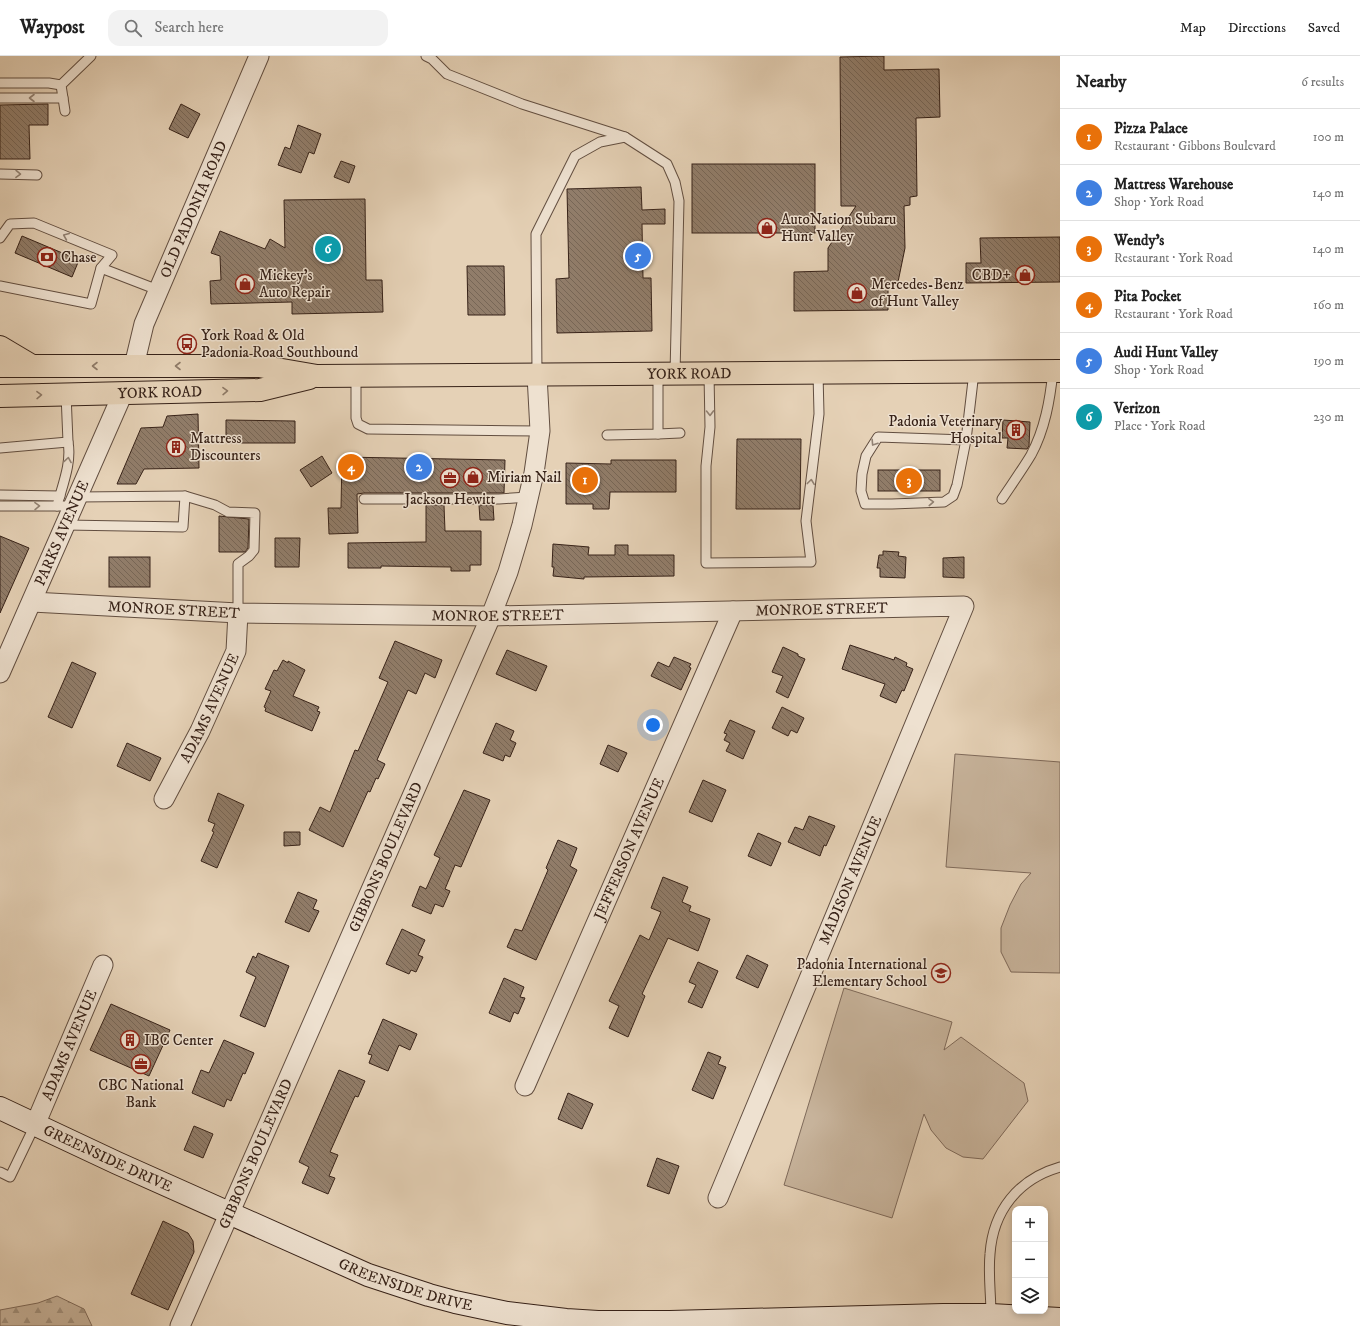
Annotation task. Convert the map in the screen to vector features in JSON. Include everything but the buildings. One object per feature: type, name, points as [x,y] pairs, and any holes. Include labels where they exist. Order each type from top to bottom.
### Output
[{"type":"main road","points":[[0,347],[32,366]]},
{"type":"main road","name":"YORK ROAD","points":[[0,366],[259,366],[318,376],[1056,371]]},
{"type":"main road","name":"YORK ROAD","points":[[0,396],[260,390],[318,376]]},
{"type":"street","name":"OLD PADONIA ROAD","points":[[134,366],[144,324],[259,56]]},
{"type":"street","name":"GIBBONS BOULEVARD","points":[[180,1326],[491,616],[508,572],[522,526],[534,473],[540,431],[537,375]]},
{"type":"street","name":"PARKS AVENUE","points":[[0,673],[66,525],[67,501],[123,393]]},
{"type":"street","name":"MONROE STREET","points":[[32,602],[238,613],[491,616],[964,606]]},
{"type":"street","name":"MADISON AVENUE","points":[[718,1198],[964,606]]},
{"type":"street","name":"JEFFERSON AVENUE","points":[[525,1086],[733,611]]},
{"type":"street","name":"ADAMS AVENUE","points":[[164,799],[200,731],[236,651],[238,613]]},
{"type":"street","name":"ADAMS AVENUE","points":[[35,1125],[104,965]]},
{"type":"street","name":"GREENSIDE DRIVE","points":[[0,1108],[229,1214],[333,1260],[396,1285],[455,1302],[506,1313],[598,1322],[634,1323],[991,1315],[1060,1320]]},
{"type":"lane","points":[[61,85],[91,56]]},
{"type":"lane","points":[[426,56],[432,59],[447,74],[522,104],[625,137],[667,164],[675,182],[679,201],[666,374],[658,434]]},
{"type":"lane","points":[[0,83],[49,83],[61,85]]},
{"type":"lane","points":[[61,85],[65,111]]},
{"type":"lane","points":[[0,98],[63,98]]},
{"type":"lane","points":[[537,375],[536,234],[575,156],[600,142],[625,137]]},
{"type":"lane","points":[[0,174],[37,174]]},
{"type":"lane","points":[[0,238],[10,224],[34,223],[112,255],[101,268],[91,304],[0,286]]},
{"type":"lane","points":[[101,268],[158,290]]},
{"type":"lane","points":[[1002,499],[1031,454],[1044,423],[1056,371]]},
{"type":"lane","points":[[966,440],[878,437],[866,456],[862,474],[861,491],[865,504],[944,502],[953,496],[966,440],[974,372]]},
{"type":"lane","points":[[709,374],[710,427],[706,466],[706,563],[811,562],[806,521],[819,414],[818,373]]},
{"type":"lane","points":[[356,376],[356,418],[358,424],[368,429],[540,431]]},
{"type":"lane","points":[[66,394],[68,442],[70,450],[68,462],[67,501]]},
{"type":"lane","points":[[607,435],[680,433]]},
{"type":"lane","points":[[0,448],[68,442]]},
{"type":"lane","points":[[0,495],[67,501]]},
{"type":"lane","points":[[66,525],[183,527],[185,496]]},
{"type":"lane","points":[[0,506],[67,501],[185,496],[215,505],[228,512],[255,513],[254,550],[249,556],[238,564],[238,613]]},
{"type":"lane","points":[[364,499],[499,499],[528,497]]},
{"type":"lane","points":[[0,1172],[10,1177],[35,1125]]},
{"type":"lane","points":[[991,1315],[990,1255],[992,1235],[999,1216],[1010,1199],[1027,1182],[1046,1171],[1060,1167]]},
{"type":"green space","points":[[955,754],[1060,762],[1060,973],[1011,972],[1001,952],[1001,928],[1010,905],[1021,884],[1031,873],[946,867]]},
{"type":"green space","points":[[844,988],[952,1022],[944,1050],[961,1037],[1024,1083],[1028,1101],[983,1159],[963,1157],[946,1148],[931,1130],[924,1114],[892,1218],[784,1185]]},
{"type":"green space","points":[[57,1296],[84,1309],[92,1326],[0,1326],[0,1310],[38,1303]]},
{"type":"place","name":"AutoNation Subaru Hunt Valley","points":[[767,228]]},
{"type":"place","name":"Verizon","points":[[328,249]]},
{"type":"place","name":"Audi Hunt Valley","points":[[638,256]]},
{"type":"place","name":"Chase","points":[[47,257]]},
{"type":"place","name":"CBD+","points":[[1025,275]]},
{"type":"place","name":"Mickey’s Auto Repair","points":[[245,284]]},
{"type":"place","name":"Mercedes-Benz of Hunt Valley","points":[[857,293]]},
{"type":"place","name":"York Road & Old Padonia Road Southbound","points":[[187,344]]},
{"type":"place","name":"Padonia Veterinary Hospital","points":[[1016,430]]},
{"type":"place","name":"Mattress Discounters","points":[[176,447]]},
{"type":"place","name":"Pita Pocket","points":[[351,467]]},
{"type":"place","name":"Mattress Warehouse","points":[[419,467]]},
{"type":"place","name":"Miriam Nail","points":[[473,477]]},
{"type":"place","name":"Jackson Hewitt","points":[[450,478]]},
{"type":"place","name":"Pizza Palace","points":[[585,480]]},
{"type":"place","name":"Wendy's","points":[[909,481]]},
{"type":"place","name":"Padonia International Elementary School","points":[[941,973]]},
{"type":"place","name":"IBC Center","points":[[130,1040]]},
{"type":"place","name":"CBC National Bank","points":[[141,1064]]}]
